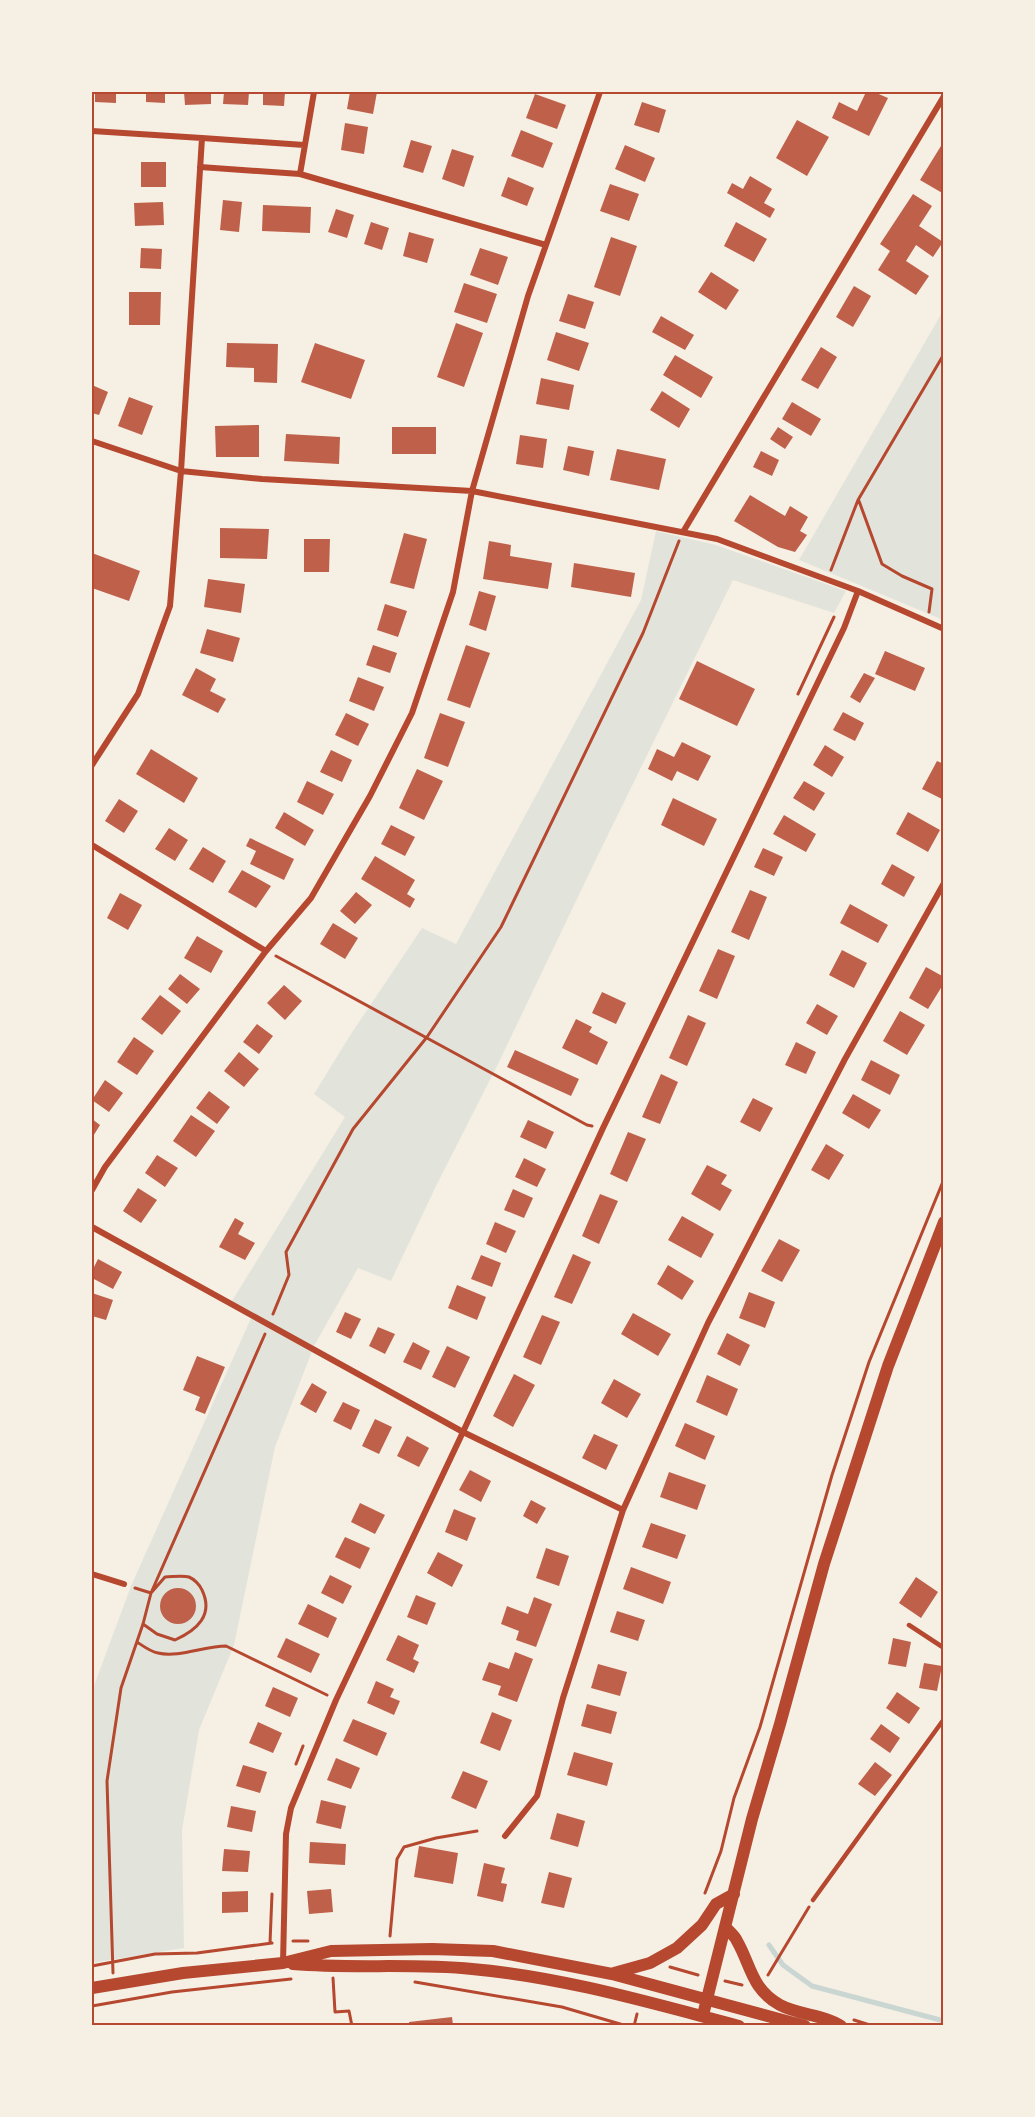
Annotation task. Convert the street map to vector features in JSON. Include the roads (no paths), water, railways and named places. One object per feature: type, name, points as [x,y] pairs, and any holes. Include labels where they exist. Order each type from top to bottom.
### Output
[{"type":"main road","points":[[703,2015],[752,1819],[846,1491],[888,1366],[944,1222]]},
{"type":"main road","points":[[612,1974],[653,1962],[677,1948],[691,1936],[716,1904],[734,1893]]},
{"type":"main road","points":[[725,1927],[737,1940],[756,1981],[771,1998],[796,2012],[841,2025]]},
{"type":"main road","points":[[92,1988],[183,1973],[283,1963],[331,1951],[442,1949],[493,1951],[612,1974],[805,2025]]},
{"type":"main road","points":[[283,1963],[332,1967],[433,1966],[543,1977],[740,2025]]},
{"type":"street","points":[[300,174],[314,92]]},
{"type":"street","points":[[92,1190],[105,1167],[266,951],[311,898],[370,796],[412,713],[453,591],[472,491],[528,296],[600,92]]},
{"type":"street","points":[[683,532],[944,96]]},
{"type":"street","points":[[92,131],[304,145]]},
{"type":"street","points":[[92,765],[138,694],[170,606],[202,138]]},
{"type":"street","points":[[200,167],[300,174],[546,245]]},
{"type":"street","points":[[92,441],[181,471],[262,479],[472,491],[717,539],[828,579],[944,629]]},
{"type":"street","points":[[283,1963],[286,1833],[291,1808],[336,1700],[603,1128],[844,628],[858,591]]},
{"type":"street","points":[[92,845],[266,951]]},
{"type":"street","points":[[506,1836],[537,1796],[563,1698],[623,1510],[708,1323],[845,1059],[944,883]]},
{"type":"street","points":[[92,1227],[463,1432],[623,1510]]},
{"type":"street","points":[[92,1574],[124,1584]]},
{"type":"lane","points":[[909,1625],[944,1648]]},
{"type":"lane","points":[[813,1900],[944,1719]]},
{"type":"waterway","points":[[769,1945],[783,1965],[812,1986],[944,2021]]}]
